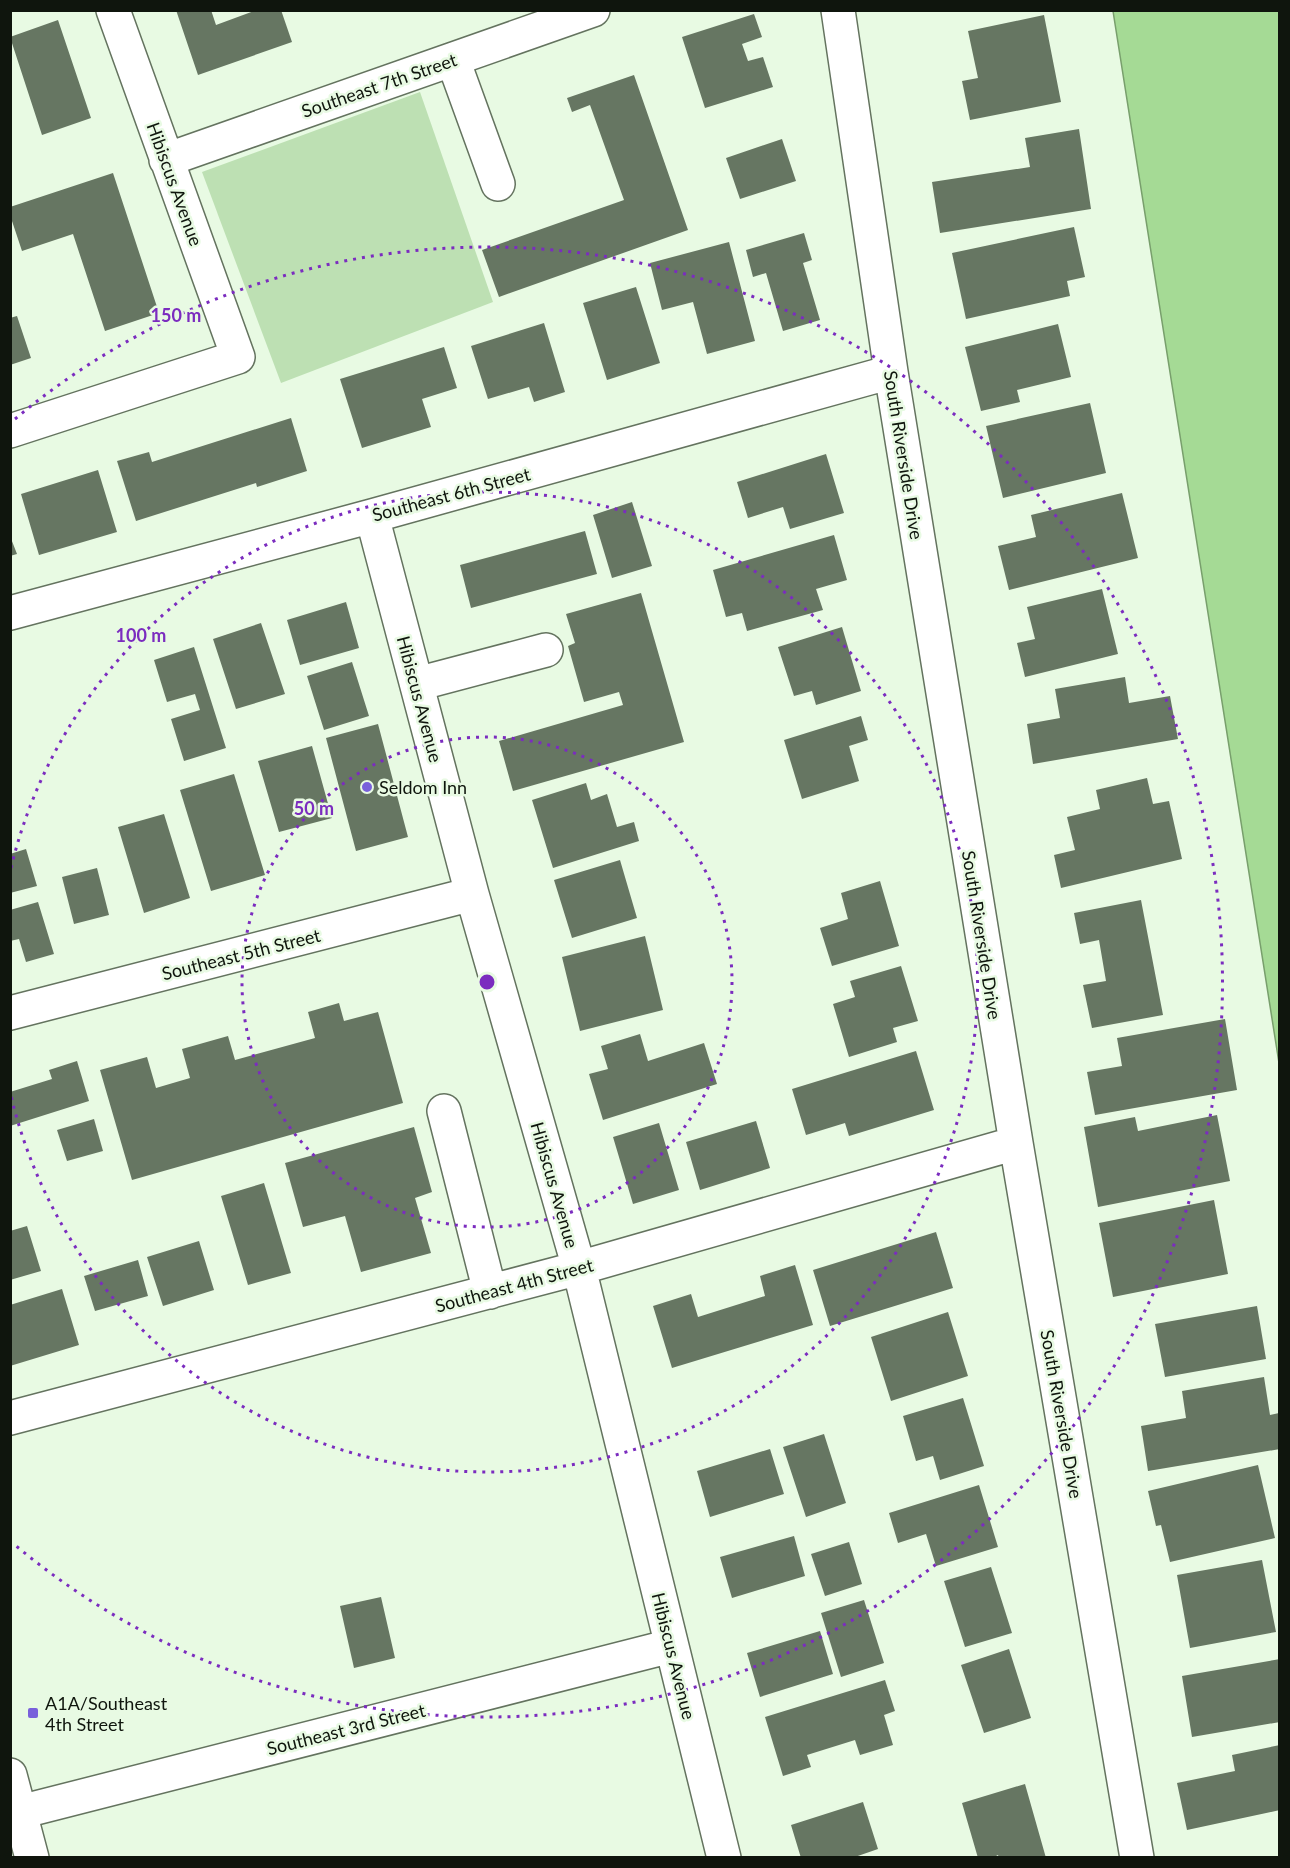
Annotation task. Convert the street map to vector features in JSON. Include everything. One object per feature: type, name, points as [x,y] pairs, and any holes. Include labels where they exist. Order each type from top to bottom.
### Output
[{"type":"street","name":"Hibiscus Avenue","points":[[10,431],[238,357],[113,10]]},
{"type":"street","name":"Southeast 7th Street","points":[[166,160],[593,10]]},
{"type":"street","name":"South Riverside Drive","points":[[838,10],[891,372],[1016,1143],[1137,1857]]},
{"type":"street","points":[[453,60],[498,184]]},
{"type":"street","name":"Southeast 6th Street","points":[[10,613],[372,516],[891,372]]},
{"type":"street","name":"Hibiscus Avenue","points":[[372,516],[472,894],[579,1268],[724,1857]]},
{"type":"street","points":[[417,684],[546,650]]},
{"type":"street","name":"Southeast 5th Street","points":[[10,1013],[472,894]]},
{"type":"street","points":[[444,1111],[490,1292]]},
{"type":"street","name":"Southeast 4th Street","points":[[10,1418],[579,1268],[1016,1143]]},
{"type":"street","name":"Southeast 3rd Street","points":[[22,1836],[671,1646]]},
{"type":"street","points":[[10,1774],[22,1836]]},
{"type":"shaded area","points":[[1113,11],[1279,11],[1279,1063]]},
{"type":"shaded area","points":[[420,92],[493,302],[281,383],[202,172]]},
{"type":"building","points":[[176,10],[211,10],[216,25],[257,10],[281,10],[292,42],[198,75]]},
{"type":"building","points":[[754,14],[762,37],[742,44],[748,61],[763,57],[773,87],[705,108],[682,37]]},
{"type":"building","points":[[1044,15],[1061,102],[970,120],[962,81],[978,78],[968,31]]},
{"type":"building","points":[[58,20],[91,118],[42,135],[10,37]]},
{"type":"building","points":[[634,75],[688,230],[499,297],[482,250],[624,200],[590,105],[572,112],[567,98]]},
{"type":"building","points":[[1079,129],[1091,209],[940,233],[932,182],[1030,167],[1025,138]]},
{"type":"building","points":[[782,139],[796,181],[740,199],[726,158]]},
{"type":"building","points":[[113,173],[159,313],[105,331],[73,234],[22,251],[10,215],[10,207]]},
{"type":"building","points":[[1074,227],[1085,277],[1067,281],[1070,296],[966,319],[952,253]]},
{"type":"building","points":[[804,233],[812,260],[803,263],[820,320],[783,331],[766,273],[753,277],[746,250]]},
{"type":"building","points":[[729,242],[755,341],[707,354],[693,302],[662,310],[650,263]]},
{"type":"building","points":[[636,287],[660,363],[607,380],[583,303]]},
{"type":"building","points":[[17,316],[31,358],[10,365],[10,318]]},
{"type":"building","points":[[544,323],[565,392],[534,402],[529,387],[488,399],[471,346]]},
{"type":"building","points":[[1058,324],[1071,377],[1017,390],[1020,402],[981,411],[965,347]]},
{"type":"building","points":[[444,347],[457,388],[422,399],[431,427],[362,448],[340,379]]},
{"type":"building","points":[[1090,403],[1106,473],[1003,498],[986,426]]},
{"type":"building","points":[[291,418],[307,471],[257,487],[256,483],[136,521],[117,461],[149,452],[152,462]]},
{"type":"building","points":[[826,454],[844,513],[790,529],[783,507],[748,518],[737,482]]},
{"type":"building","points":[[98,470],[117,532],[39,555],[21,494]]},
{"type":"building","points":[[1122,493],[1138,558],[1009,590],[998,546],[1036,537],[1031,515]]},
{"type":"building","points":[[632,502],[652,566],[612,578],[593,515]]},
{"type":"building","points":[[585,531],[597,574],[471,608],[460,565]]},
{"type":"building","points":[[834,535],[847,580],[816,589],[823,610],[747,631],[742,613],[726,617],[713,570]]},
{"type":"building","points":[[10,536],[17,554],[10,556]]},
{"type":"building","points":[[1102,589],[1118,654],[1025,677],[1017,643],[1035,639],[1027,607]]},
{"type":"building","points":[[641,593],[684,742],[513,791],[499,741],[623,705],[619,692],[584,702],[568,646],[575,643],[566,614]]},
{"type":"building","points":[[346,602],[359,648],[300,665],[287,620]]},
{"type":"building","points":[[261,623],[285,694],[236,709],[213,639]]},
{"type":"building","points":[[842,627],[861,691],[816,705],[812,691],[794,696],[778,647]]},
{"type":"building","points":[[194,647],[226,748],[184,761],[171,719],[200,710],[195,694],[167,702],[154,660]]},
{"type":"building","points":[[352,662],[369,716],[324,730],[307,676]]},
{"type":"building","points":[[1125,677],[1129,703],[1170,696],[1178,739],[1033,764],[1027,724],[1060,718],[1055,689]]},
{"type":"building","points":[[861,716],[868,740],[849,746],[859,781],[802,799],[784,740]]},
{"type":"building","name":"Seldom Inn","points":[[378,724],[408,837],[356,851],[326,738]]},
{"type":"building","points":[[312,746],[332,818],[279,832],[258,761]]},
{"type":"building","points":[[234,774],[265,875],[211,891],[180,790]]},
{"type":"building","points":[[1147,778],[1153,804],[1169,801],[1182,859],[1061,888],[1054,855],[1075,850],[1067,817],[1100,809],[1096,790]]},
{"type":"building","points":[[586,783],[591,800],[607,794],[617,827],[634,822],[639,841],[553,868],[532,800]]},
{"type":"building","points":[[164,814],[190,898],[144,913],[118,827]]},
{"type":"building","points":[[26,849],[37,886],[10,893],[10,854]]},
{"type":"building","points":[[620,860],[637,918],[572,938],[554,880]]},
{"type":"building","points":[[97,868],[109,915],[74,924],[62,877]]},
{"type":"building","points":[[880,881],[899,946],[832,966],[820,928],[848,919],[841,893]]},
{"type":"building","points":[[1141,900],[1163,1015],[1092,1028],[1083,985],[1106,981],[1099,940],[1080,944],[1074,913]]},
{"type":"building","points":[[38,902],[54,954],[26,962],[19,939],[10,941],[10,910]]},
{"type":"building","points":[[645,936],[663,1010],[580,1031],[562,957]]},
{"type":"building","points":[[901,966],[918,1021],[893,1028],[897,1042],[849,1057],[833,1004],[855,997],[850,981]]},
{"type":"building","points":[[339,1003],[344,1021],[378,1012],[403,1103],[132,1180],[100,1070],[147,1057],[156,1088],[190,1078],[182,1049],[228,1036],[235,1060],[315,1038],[308,1012]]},
{"type":"building","points":[[1225,1019],[1237,1090],[1095,1115],[1087,1072],[1122,1066],[1117,1038]]},
{"type":"building","points":[[640,1034],[648,1061],[704,1043],[717,1084],[603,1120],[589,1074],[608,1069],[601,1046]]},
{"type":"building","points":[[916,1051],[934,1110],[849,1136],[845,1123],[806,1135],[792,1089]]},
{"type":"building","points":[[77,1061],[89,1101],[10,1126],[10,1092],[52,1079],[49,1070]]},
{"type":"building","points":[[1217,1115],[1230,1181],[1098,1207],[1084,1127],[1135,1117],[1138,1131]]},
{"type":"building","points":[[94,1119],[103,1151],[67,1161],[57,1130]]},
{"type":"building","points":[[756,1121],[770,1168],[700,1190],[686,1142]]},
{"type":"building","points":[[659,1123],[679,1190],[633,1204],[613,1137]]},
{"type":"building","points":[[414,1127],[432,1192],[415,1198],[431,1253],[361,1272],[345,1216],[303,1227],[285,1163]]},
{"type":"building","points":[[264,1183],[291,1273],[248,1285],[221,1196]]},
{"type":"building","points":[[1214,1200],[1228,1274],[1113,1297],[1099,1223]]},
{"type":"building","points":[[27,1226],[41,1271],[10,1280],[10,1231]]},
{"type":"building","points":[[936,1232],[953,1288],[830,1326],[813,1270]]},
{"type":"building","points":[[199,1241],[214,1290],[163,1306],[147,1257]]},
{"type":"building","points":[[138,1260],[148,1296],[95,1311],[84,1276]]},
{"type":"building","points":[[795,1265],[813,1325],[672,1368],[653,1306],[691,1294],[698,1317],[765,1296],[760,1276]]},
{"type":"building","points":[[62,1289],[79,1345],[10,1366],[10,1305]]},
{"type":"building","points":[[1257,1306],[1266,1359],[1165,1377],[1155,1324]]},
{"type":"building","points":[[948,1312],[968,1376],[891,1401],[871,1337]]},
{"type":"building","points":[[1264,1377],[1270,1415],[1279,1413],[1280,1449],[1148,1471],[1141,1426],[1186,1418],[1182,1391]]},
{"type":"building","points":[[963,1398],[984,1466],[940,1480],[933,1456],[916,1461],[903,1416]]},
{"type":"building","points":[[824,1434],[846,1503],[806,1517],[783,1447]]},
{"type":"building","points":[[770,1449],[784,1494],[710,1517],[697,1471]]},
{"type":"building","points":[[1258,1465],[1275,1538],[1170,1562],[1161,1525],[1156,1526],[1148,1491]]},
{"type":"building","points":[[979,1485],[998,1547],[936,1566],[926,1534],[898,1543],[889,1513]]},
{"type":"building","points":[[794,1536],[805,1576],[732,1598],[720,1557]]},
{"type":"building","points":[[849,1542],[862,1584],[825,1596],[811,1554]]},
{"type":"building","points":[[1262,1560],[1276,1632],[1190,1648],[1177,1575]]},
{"type":"building","points":[[991,1567],[1012,1633],[965,1647],[944,1581]]},
{"type":"building","points":[[381,1597],[395,1658],[354,1668],[340,1606]]},
{"type":"building","points":[[864,1600],[884,1663],[841,1677],[821,1613]]},
{"type":"building","points":[[820,1631],[833,1674],[760,1697],[747,1653]]},
{"type":"building","points":[[1009,1649],[1031,1718],[984,1733],[961,1665]]},
{"type":"building","points":[[1280,1659],[1280,1722],[1192,1737],[1182,1676]]},
{"type":"building","points":[[885,1680],[895,1711],[884,1715],[893,1745],[860,1755],[855,1740],[807,1755],[811,1767],[783,1776],[765,1717]]},
{"type":"building","points":[[1280,1745],[1280,1810],[1187,1830],[1177,1783],[1235,1771],[1232,1755]]},
{"type":"building","points":[[1025,1784],[1046,1858],[999,1858],[998,1855],[992,1858],[978,1858],[962,1803]]},
{"type":"building","points":[[863,1802],[878,1849],[852,1858],[801,1858],[791,1825]]},
{"type":"place","name":"Seldom Inn","points":[[367,787]]},
{"type":"place","name":"A1A/Southeast 4th Street","points":[[33,1713]]}]
